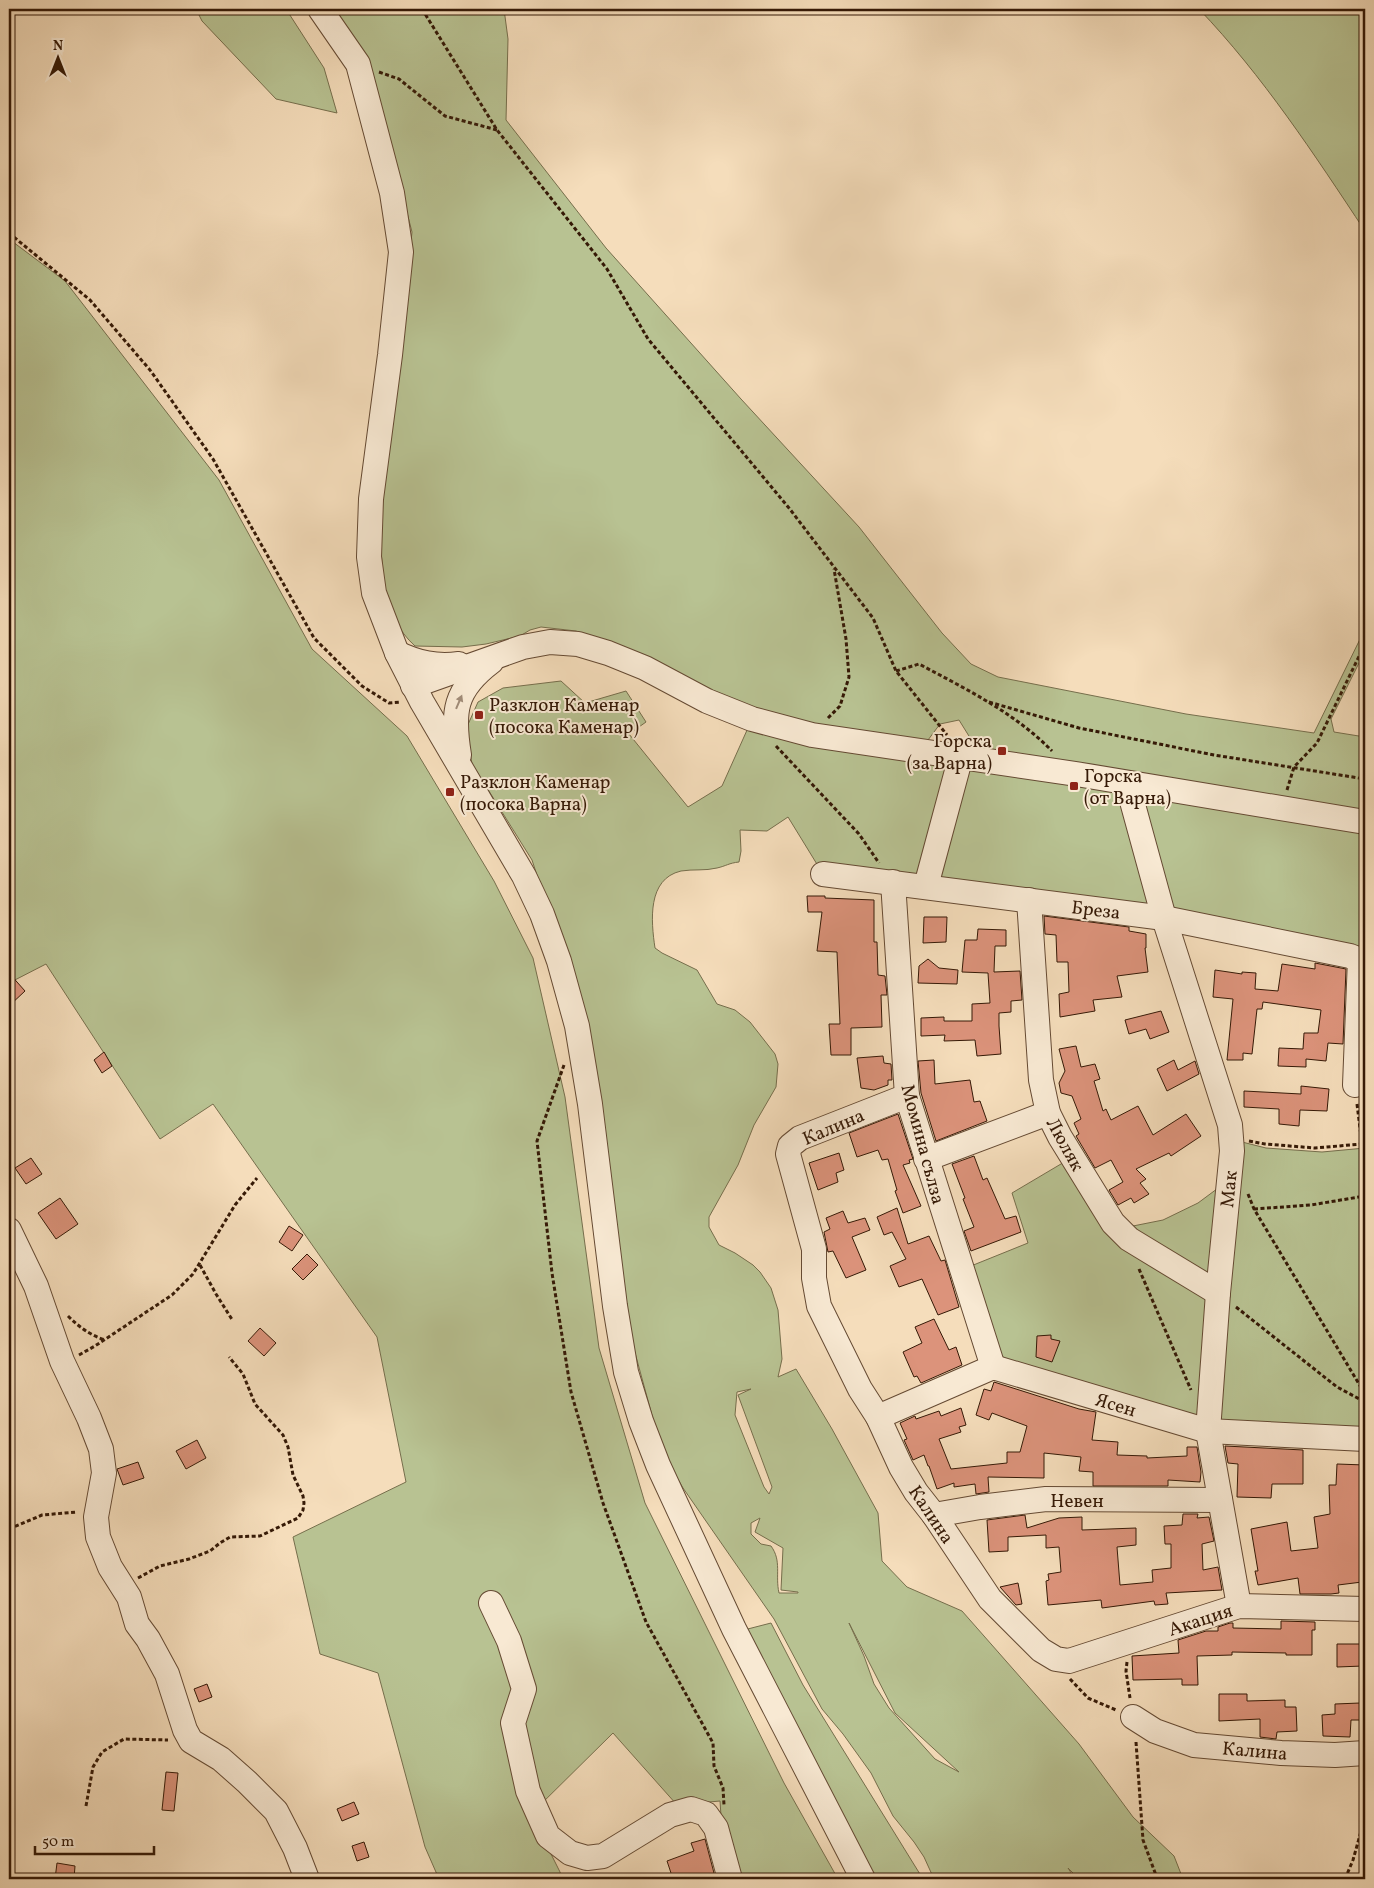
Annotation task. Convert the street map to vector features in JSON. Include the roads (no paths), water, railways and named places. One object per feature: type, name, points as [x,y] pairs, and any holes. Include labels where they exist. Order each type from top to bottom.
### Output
[{"type":"street","points":[[320,9],[358,64],[392,193],[401,252],[371,499],[369,557],[374,593],[397,654],[418,694],[524,876],[542,914],[559,961],[577,1026],[590,1104],[615,1306],[626,1372],[641,1421],[658,1465],[734,1629],[863,1879]]},
{"type":"street","points":[[418,694],[523,647],[550,642],[578,644],[608,653],[645,668],[707,701],[752,719],[812,735],[1076,774],[1126,784],[1365,822]]},
{"type":"street","points":[[397,654],[414,661],[443,666],[498,657]]},
{"type":"street","points":[[461,767],[455,729],[456,711],[466,687],[476,674],[498,657]]},
{"type":"street","points":[[926,886],[961,756]]},
{"type":"street","name":"Мак","points":[[1126,784],[1164,918],[1230,1125],[1232,1151],[1218,1293],[1208,1432],[1239,1606]]},
{"type":"street","name":"Бреза","points":[[823,874],[1164,918],[1363,960]]},
{"type":"street","name":"Момина сълза","points":[[893,882],[907,1096],[993,1367]]},
{"type":"street","name":"Люляк","points":[[1029,900],[1041,1080],[1048,1113],[1060,1137],[1113,1223],[1130,1239],[1218,1293]]},
{"type":"street","points":[[1356,1085],[1363,960]]},
{"type":"street","name":"Калина","points":[[907,1096],[800,1138],[790,1146],[788,1154],[814,1248],[814,1278],[819,1306],[860,1389],[878,1417],[901,1467],[916,1492],[934,1515],[990,1599],[1041,1650]]},
{"type":"street","points":[[926,1158],[1048,1113]]},
{"type":"street","points":[[9,1230],[36,1286],[62,1360],[101,1449],[104,1473],[96,1517],[98,1537],[110,1567],[129,1597],[137,1624],[148,1639],[167,1674],[185,1730],[191,1741],[221,1759],[276,1811],[295,1848],[307,1879]]},
{"type":"street","points":[[878,1417],[993,1367]]},
{"type":"street","name":"Ясен","points":[[993,1367],[1208,1432],[1365,1439]]},
{"type":"street","name":"Невен","points":[[934,1515],[1046,1499],[1220,1500]]},
{"type":"street","points":[[490,1603],[509,1641],[524,1689],[513,1723],[528,1791],[548,1836],[570,1853],[587,1858],[602,1856],[670,1815],[691,1809],[706,1814],[716,1828],[730,1879]]},
{"type":"street","name":"Акация","points":[[1041,1650],[1056,1659],[1069,1661],[1239,1606],[1365,1609]]},
{"type":"street","name":"Калина","points":[[1133,1717],[1155,1731],[1194,1745],[1281,1753],[1335,1755],[1365,1753]]},
{"type":"place","name":"Разклон Каменар (посока Каменар)","points":[[479,715]]},
{"type":"place","name":"Горска (за Варна)","points":[[1002,751]]},
{"type":"place","name":"Горска (от Варна)","points":[[1074,786]]},
{"type":"place","name":"Разклон Каменар (посока Варна)","points":[[450,792]]}]
